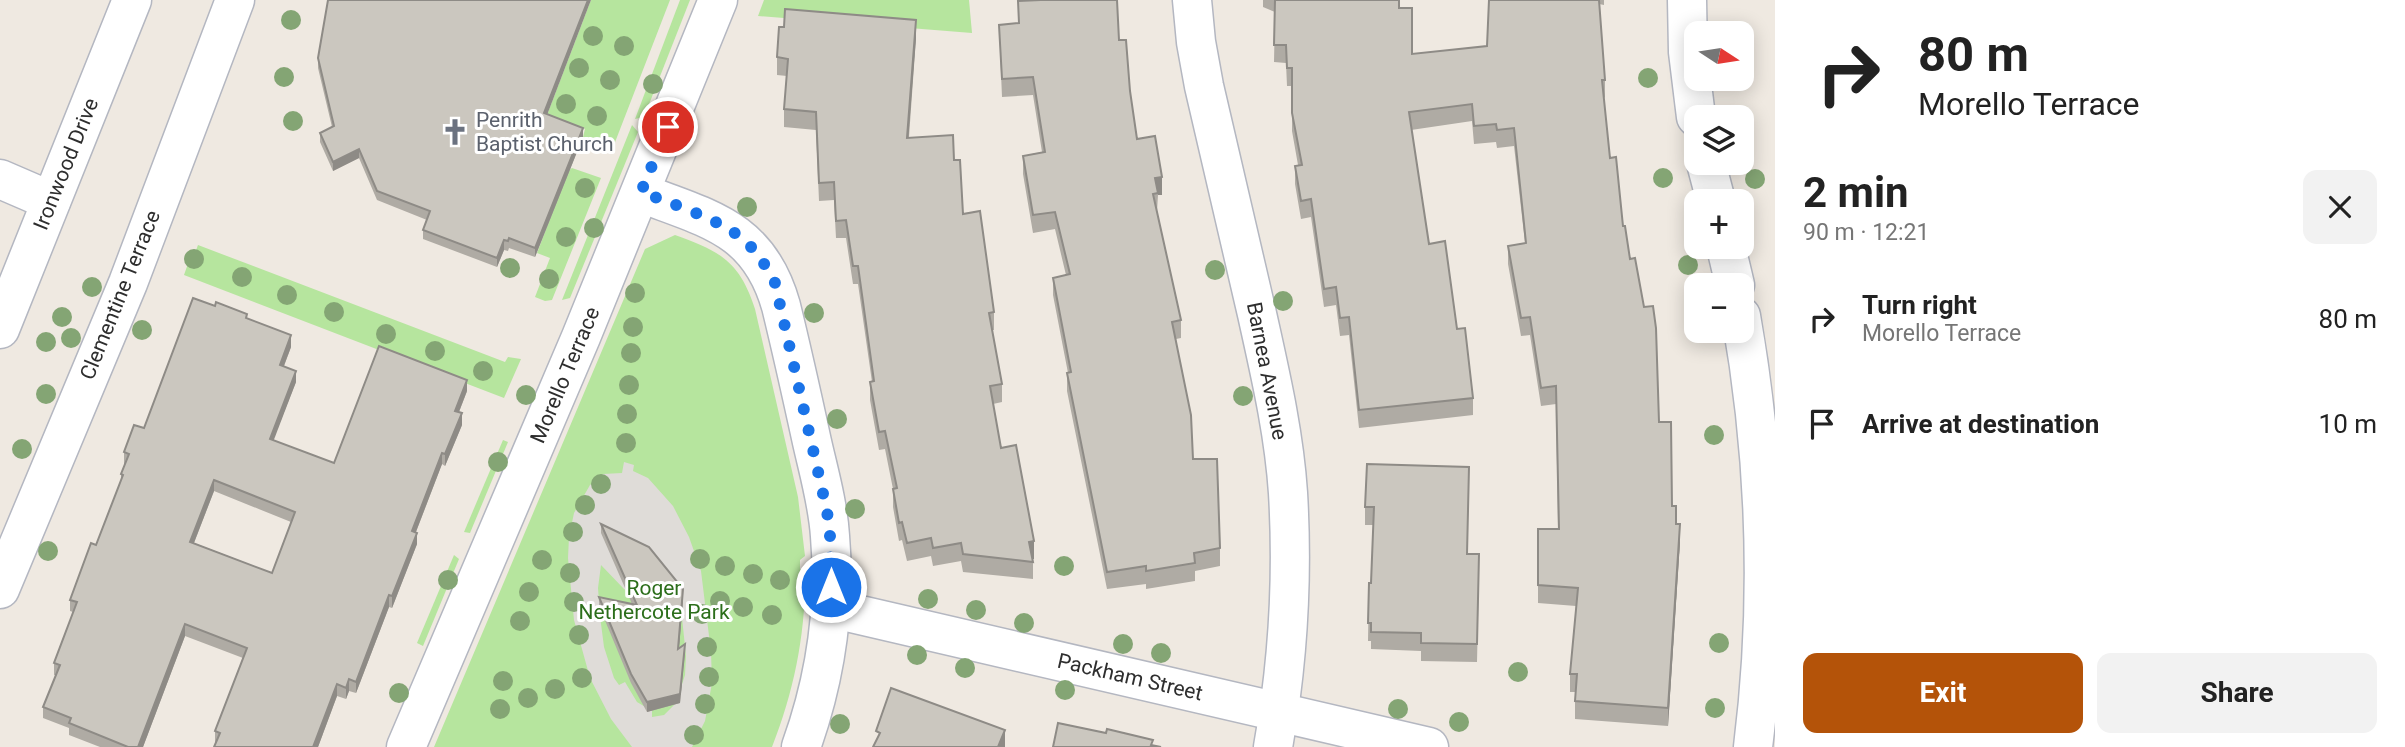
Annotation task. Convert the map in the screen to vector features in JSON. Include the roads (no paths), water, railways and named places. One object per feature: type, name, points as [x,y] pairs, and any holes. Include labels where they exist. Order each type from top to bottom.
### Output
[{"type":"street","name":"Ironwood Drive","points":[[0,329],[132,0]]},
{"type":"street","name":"Clementine Terrace","points":[[0,589],[128,283],[235,0]]},
{"type":"street","name":"Morello Terrace","points":[[406,747],[641,192],[718,0]]},
{"type":"street","name":"Barnea Avenue","points":[[1192,0],[1204,86],[1263,342],[1282,444],[1290,573],[1286,656],[1276,730]]},
{"type":"street","points":[[1687,0],[1688,52],[1695,105]]},
{"type":"street","points":[[0,179],[51,201]]},
{"type":"street","points":[[641,192],[730,230],[745,240],[775,283],[827,511],[830,536],[830,608],[823,670],[801,747]]},
{"type":"street","points":[[1745,343],[1754,404],[1763,517],[1764,625],[1753,747]]},
{"type":"street","name":"Packham Street","points":[[830,608],[1276,730],[1429,747]]},
{"type":"place","name":"Penrith Baptist Church","points":[[455,132]]},
{"type":"park label","name":"Roger Nethercote Park","points":[[654,600]]}]
